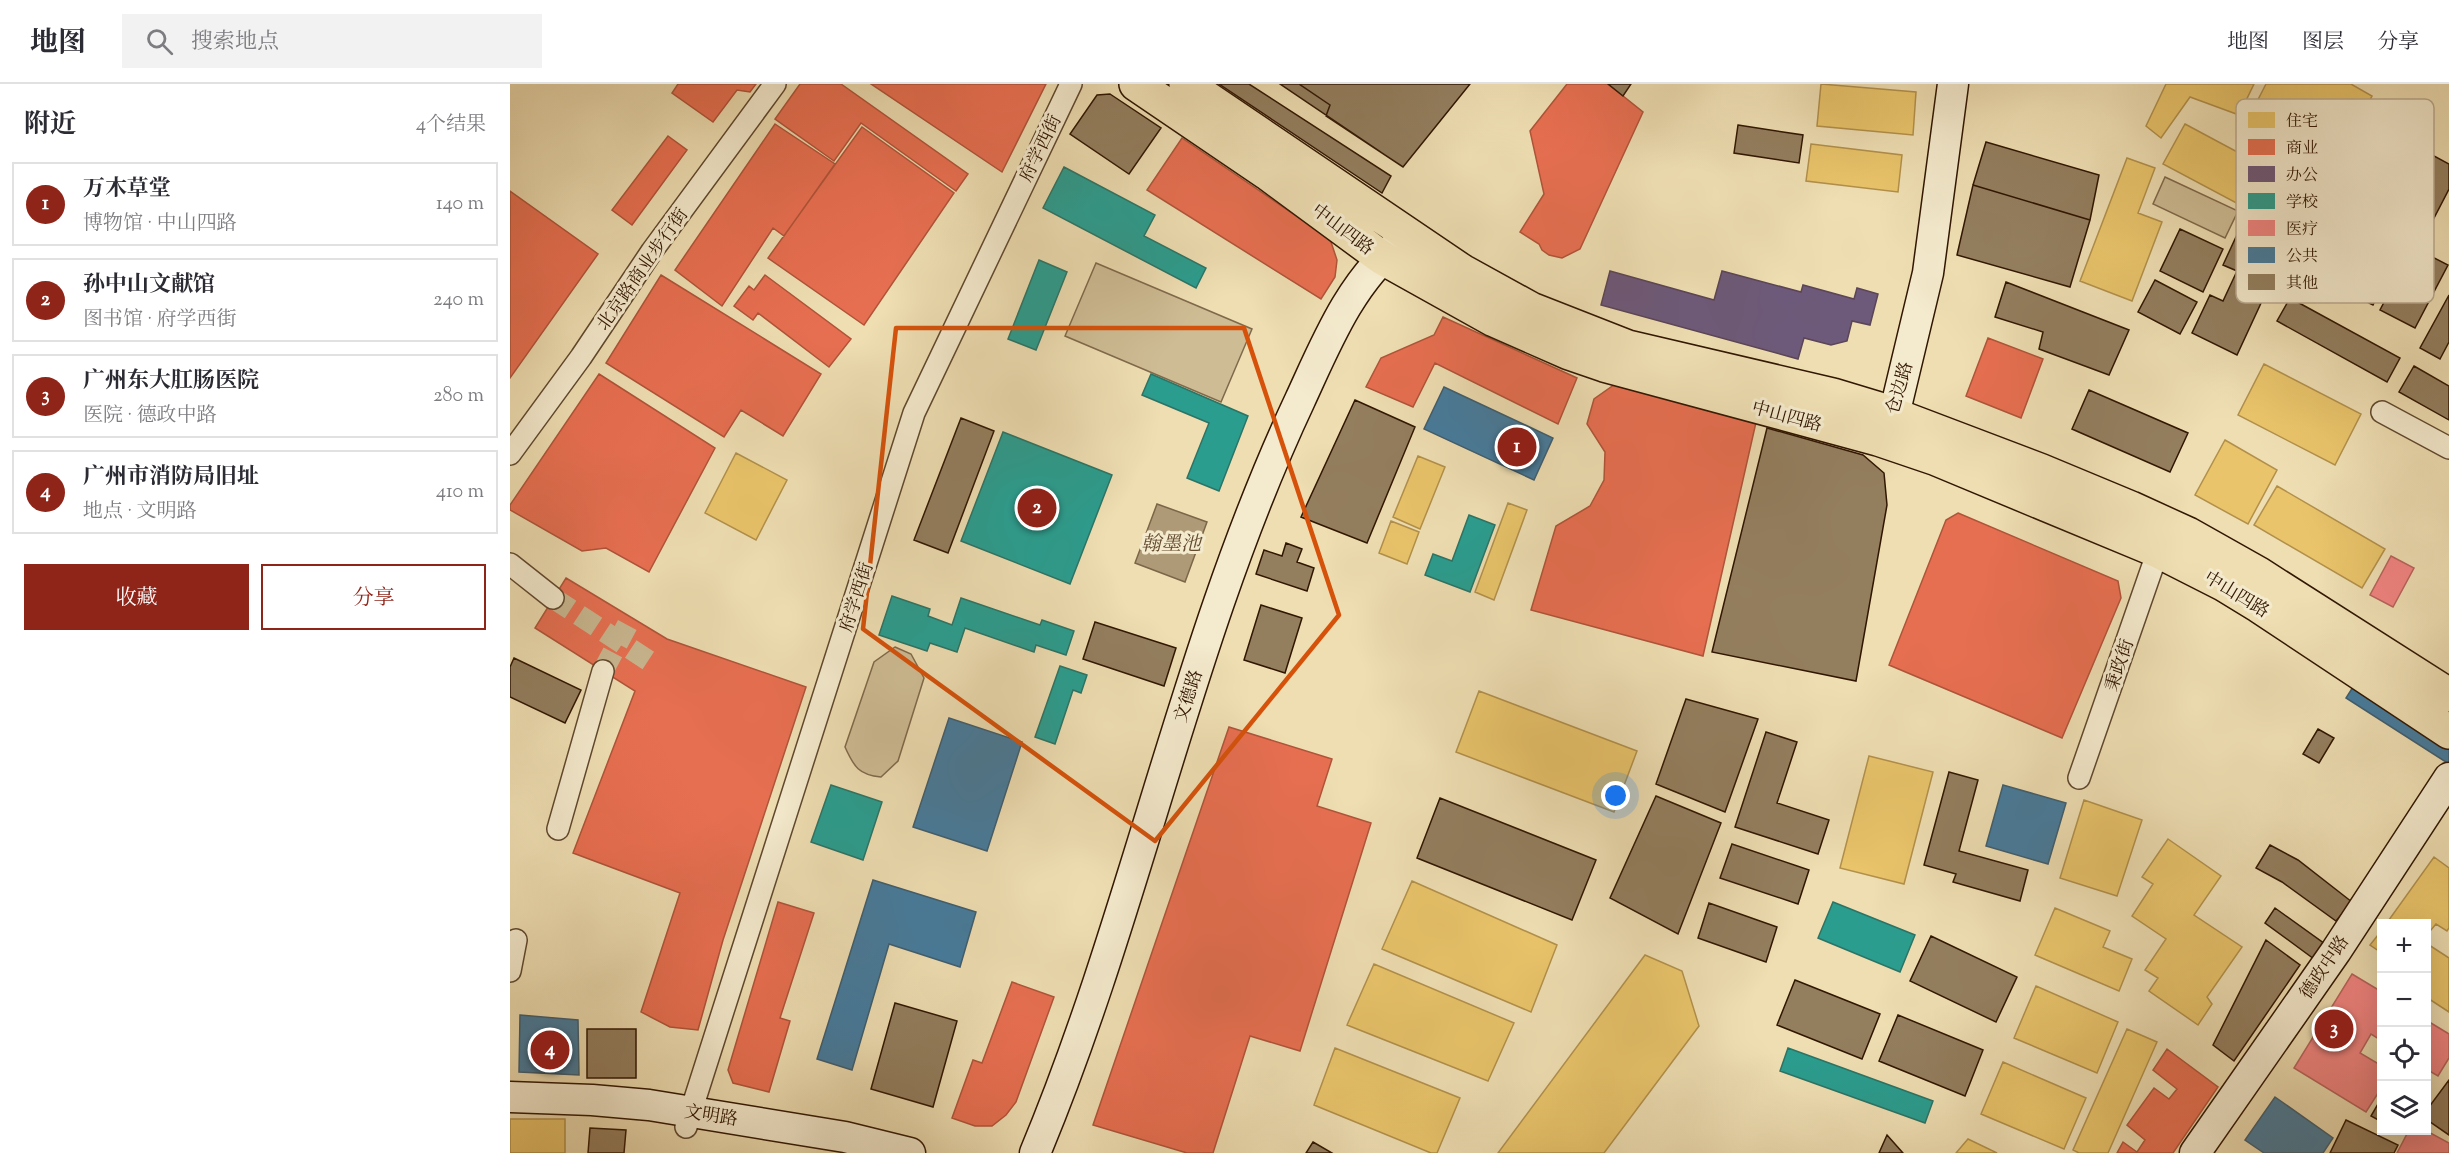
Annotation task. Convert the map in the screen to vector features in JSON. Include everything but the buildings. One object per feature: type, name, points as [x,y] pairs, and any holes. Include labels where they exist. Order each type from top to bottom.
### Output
[{"type":"main road","name":"中山四路","points":[[1136,84],[1276,179],[1390,262],[1455,300],[1569,353],[1615,369],[1883,421],[1934,458],[2158,551],[2223,584],[2449,732]]},
{"type":"main road","name":"中山四路","points":[[1186,84],[1409,235],[1492,288],[1531,309],[1628,347],[1799,387],[1883,421],[2042,471],[2188,534],[2259,574],[2449,695]]},
{"type":"main road","name":"仓边路","points":[[1883,421],[1907,282],[1934,84]]},
{"type":"main road","name":"仓边路","points":[[1883,421],[1928,273],[1953,84]]},
{"type":"main road","points":[[1390,262],[1409,235]]},
{"type":"main road","name":"文德路","points":[[1035,1153],[1111,948],[1184,708],[1254,502],[1329,339],[1348,305],[1390,262]]},
{"type":"main road","name":"文德路","points":[[1055,1153],[1124,967],[1199,719],[1266,522],[1308,424],[1390,262]]},
{"type":"main road","name":"德政中路","points":[[2195,1153],[2336,951],[2449,778]]},
{"type":"main road","name":"文明路","points":[[510,1096],[592,1100],[688,1119],[830,1153]]},
{"type":"main road","name":"文明路","points":[[510,1116],[688,1119],[845,1137],[910,1153]]},
{"type":"street","name":"北京路商业步行街","points":[[510,454],[581,357],[652,251],[775,84]]},
{"type":"street","name":"府学西街","points":[[688,1119],[914,413],[1071,84]]},
{"type":"street","points":[[2382,412],[2449,448]]},
{"type":"street","name":"秉政街","points":[[2079,778],[2158,551]]},
{"type":"street","points":[[510,564],[553,598]]},
{"type":"street","points":[[558,829],[603,671]]},
{"type":"street","points":[[510,971],[516,940]]},
{"type":"highlighted area","points":[[896,328],[1244,328],[1339,615],[1155,841],[863,629]]},
{"type":"shaded area","points":[[2165,177],[2236,210],[2236,215],[2225,238],[2153,204]]},
{"type":"shaded area","points":[[1096,263],[1252,329],[1221,402],[1065,336]]},
{"type":"shaded area","points":[[895,647],[911,654],[924,678],[898,761],[881,777],[858,769],[845,747],[874,662]]},
{"type":"water","name":"翰墨池","points":[[1157,504],[1207,522],[1185,582],[1135,563]]},
{"type":"tunnel","points":[[553,598],[652,663]]},
{"type":"tunnel","points":[[603,671],[631,618]]},
{"type":"place","name":"万木草堂","points":[[1517,447]]},
{"type":"place","name":"孙中山文献馆","points":[[1037,508]]},
{"type":"place","name":"广州东大肛肠医院","points":[[2334,1029]]},
{"type":"place","name":"广州市消防局旧址","points":[[550,1050]]}]
